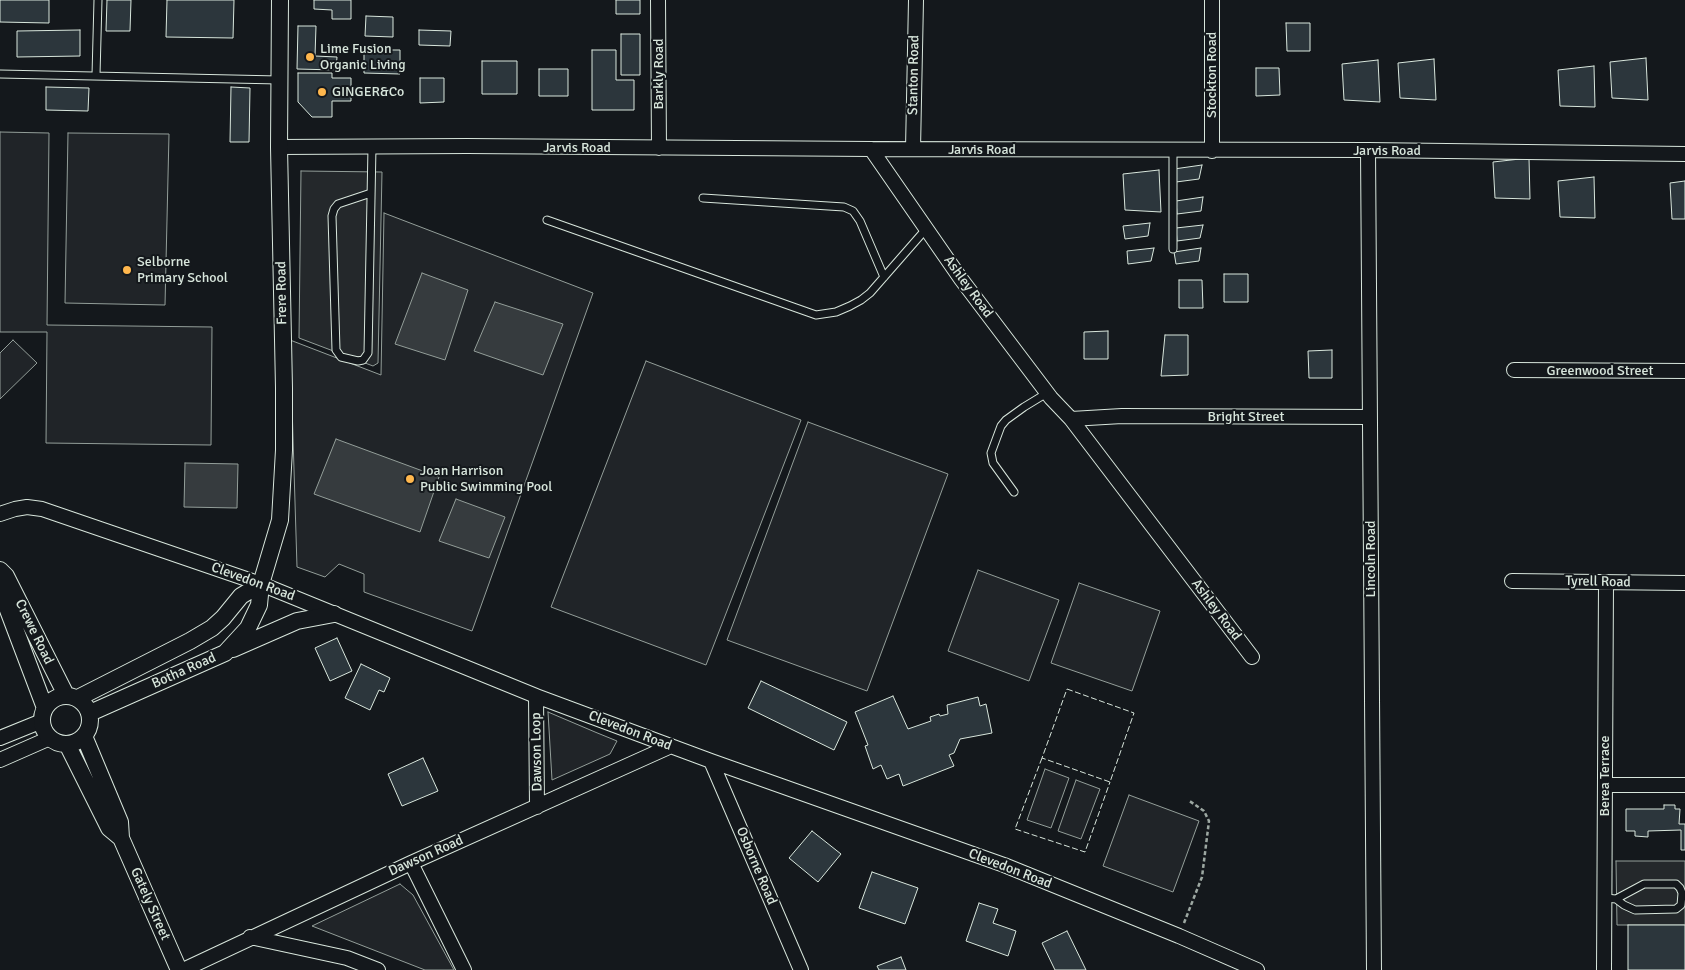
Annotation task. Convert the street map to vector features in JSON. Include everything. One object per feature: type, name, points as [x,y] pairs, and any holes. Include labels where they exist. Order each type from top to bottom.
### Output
[{"type":"street","name":"Frere Road","points":[[259,605],[261,584],[280,520],[284,450],[279,147],[280,0]]},
{"type":"street","name":"Barkly Road","points":[[658,0],[659,148]]},
{"type":"street","name":"Stanton Road","points":[[913,149],[916,0]]},
{"type":"street","name":"Stockton Road","points":[[1212,0],[1212,151]]},
{"type":"street","name":"Jarvis Road","points":[[279,147],[1172,151],[1368,150],[1685,154]]},
{"type":"street","name":"Ashley Road","points":[[871,149],[961,279],[1047,393],[1071,419],[1252,657]]},
{"type":"street","name":"Lincoln Road","points":[[1368,150],[1374,969]]},
{"type":"street","name":"Greenwood Street","points":[[1514,370],[1685,371]]},
{"type":"street","name":"Bright Street","points":[[1071,419],[1122,416],[1370,417]]},
{"type":"street","name":"Clevedon Road","points":[[0,514],[27,507],[42,509],[261,584],[536,696],[711,761],[1004,865],[1179,936],[1257,970]]},
{"type":"street","name":"Crewe Road","points":[[0,570],[6,576],[72,697]]},
{"type":"street","name":"Tyrell Road","points":[[1512,581],[1685,583]]},
{"type":"street","name":"Berea Terrace","points":[[1604,970],[1610,899],[1605,785],[1606,583]]},
{"type":"street","name":"Botha Road","points":[[72,697],[190,641],[212,628],[241,596],[261,584]]},
{"type":"street","name":"Crewe Road","points":[[0,588],[43,714]]},
{"type":"street","name":"Botha Road","points":[[90,712],[225,652],[248,628],[259,605]]},
{"type":"street","points":[[225,652],[297,621],[334,614]]},
{"type":"street","name":"Dawson Loop","points":[[536,696],[537,807]]},
{"type":"street","points":[[0,738],[43,714],[53,699],[72,697],[87,707],[90,712],[88,731],[80,741],[67,744],[55,741],[50,738],[43,727],[43,714]]},
{"type":"street","name":"Gately Street","points":[[84,736],[120,822],[121,838],[181,970]]},
{"type":"street","points":[[0,760],[50,738]]},
{"type":"street","name":"Gately Street","points":[[67,744],[109,828],[121,838]]},
{"type":"street","name":"Dawson Road","points":[[181,970],[410,863],[671,746]]},
{"type":"street","name":"Osborne Road","points":[[711,761],[801,970]]},
{"type":"street","points":[[1605,785],[1685,785]]},
{"type":"street","points":[[410,863],[464,970]]},
{"type":"street","points":[[250,937],[346,958],[378,970]]},
{"type":"lane","points":[[96,75],[98,0]]},
{"type":"lane","points":[[0,74],[279,80]]},
{"type":"lane","points":[[371,193],[338,204],[332,216],[336,350],[341,357],[358,361],[366,357],[368,346],[372,146]]},
{"type":"lane","points":[[1172,151],[1173,249]]},
{"type":"lane","points":[[703,198],[844,207],[853,211],[860,221],[884,277]]},
{"type":"lane","points":[[547,220],[816,315],[836,312],[850,306],[870,292],[926,229]]},
{"type":"lane","points":[[1014,492],[993,463],[991,453],[1001,426],[1006,420],[1047,393]]},
{"type":"lane","points":[[1644,884],[1676,884],[1682,893],[1681,904],[1676,909],[1636,910],[1610,899],[1644,884]]},
{"type":"path","points":[[1179,936],[1202,877],[1209,821],[1204,811],[1188,800]]},
{"type":"shaded area","points":[[0,132],[49,133],[47,325],[212,327],[211,445],[46,443],[47,332],[0,332]]},
{"type":"shaded area","points":[[68,133],[169,134],[165,305],[65,303]]},
{"type":"shaded area","points":[[301,171],[382,172],[378,363],[373,366],[299,338]]},
{"type":"shaded area","name":"Joan Harrison Public Swimming Pool","points":[[384,213],[593,293],[472,631],[364,592],[364,574],[339,564],[325,577],[297,567],[290,340],[381,375]]},
{"type":"shaded area","points":[[422,273],[468,290],[445,360],[395,344]]},
{"type":"shaded area","points":[[495,302],[563,324],[543,375],[474,351]]},
{"type":"shaded area","points":[[13,340],[37,363],[0,399],[0,353]]},
{"type":"shaded area","points":[[646,361],[801,420],[706,665],[551,607]]},
{"type":"shaded area","points":[[808,422],[948,474],[867,691],[727,640]]},
{"type":"shaded area","points":[[336,439],[439,477],[420,532],[314,494]]},
{"type":"shaded area","points":[[185,463],[238,464],[237,508],[184,507]]},
{"type":"shaded area","points":[[456,499],[505,517],[489,558],[439,541]]},
{"type":"shaded area","points":[[978,570],[1059,600],[1029,681],[948,651]]},
{"type":"shaded area","points":[[1079,583],[1160,611],[1132,691],[1051,663]]},
{"type":"shaded area","points":[[548,712],[617,741],[610,754],[552,780]]},
{"type":"shaded area","points":[[1045,769],[1069,778],[1051,828],[1027,820]]},
{"type":"shaded area","points":[[1076,780],[1100,789],[1081,839],[1058,831]]},
{"type":"shaded area","points":[[1129,795],[1199,821],[1173,892],[1103,866]]},
{"type":"shaded area","points":[[1616,861],[1685,861],[1685,925],[1617,925]]},
{"type":"shaded area","points":[[400,884],[413,895],[454,970],[425,970],[312,926]]},
{"type":"building","points":[[0,0],[49,0],[49,23],[0,22]]},
{"type":"building","points":[[107,0],[131,0],[130,31],[106,31]]},
{"type":"building","points":[[167,0],[234,0],[233,38],[166,37]]},
{"type":"building","points":[[314,0],[351,0],[351,19],[332,19],[332,10],[314,9]]},
{"type":"building","points":[[616,0],[640,0],[640,14],[616,14]]},
{"type":"building","points":[[366,16],[393,17],[393,37],[365,36]]},
{"type":"building","points":[[1286,23],[1310,23],[1310,51],[1287,51]]},
{"type":"building","points":[[298,26],[316,26],[315,56],[337,57],[336,70],[297,69]]},
{"type":"building","points":[[80,30],[80,56],[17,57],[17,31]]},
{"type":"building","points":[[419,30],[451,31],[450,46],[419,45]]},
{"type":"building","points":[[621,34],[640,34],[640,75],[621,75]]},
{"type":"building","points":[[364,50],[400,50],[400,74],[364,73]]},
{"type":"building","points":[[592,50],[616,50],[616,80],[634,80],[634,110],[592,110]]},
{"type":"building","points":[[1646,58],[1648,100],[1612,98],[1610,62]]},
{"type":"building","points":[[1434,59],[1436,100],[1400,98],[1398,63]]},
{"type":"building","points":[[1378,60],[1380,102],[1344,100],[1342,64]]},
{"type":"building","points":[[482,61],[517,61],[517,94],[482,94]]},
{"type":"building","points":[[1594,66],[1595,107],[1560,106],[1558,70]]},
{"type":"building","points":[[1256,68],[1279,68],[1280,95],[1256,96]]},
{"type":"building","points":[[539,69],[568,69],[568,96],[539,96]]},
{"type":"building","points":[[298,73],[332,73],[332,78],[351,78],[351,101],[332,101],[332,117],[312,117],[298,102]]},
{"type":"building","points":[[420,78],[444,78],[444,102],[420,103]]},
{"type":"building","points":[[46,87],[89,88],[88,111],[46,110]]},
{"type":"building","points":[[231,87],[250,88],[249,142],[230,142]]},
{"type":"building","points":[[1529,158],[1530,199],[1495,198],[1493,162]]},
{"type":"building","points":[[1202,165],[1199,179],[1176,182],[1174,169]]},
{"type":"building","points":[[1159,170],[1161,212],[1125,210],[1123,174]]},
{"type":"building","points":[[1594,177],[1595,218],[1560,217],[1558,181]]},
{"type":"building","points":[[1685,181],[1685,219],[1672,219],[1670,183]]},
{"type":"building","points":[[1203,197],[1201,211],[1177,214],[1176,201]]},
{"type":"building","points":[[1150,223],[1148,236],[1125,239],[1123,226]]},
{"type":"building","points":[[1203,225],[1200,238],[1177,241],[1176,228]]},
{"type":"building","points":[[1154,248],[1151,261],[1128,264],[1127,251]]},
{"type":"building","points":[[1201,248],[1199,261],[1176,264],[1174,252]]},
{"type":"building","points":[[1224,274],[1248,274],[1248,302],[1224,302]]},
{"type":"building","points":[[1179,280],[1202,280],[1203,308],[1179,308]]},
{"type":"building","points":[[1108,331],[1108,359],[1084,359],[1084,332]]},
{"type":"building","points":[[1165,335],[1188,335],[1188,375],[1161,376]]},
{"type":"building","points":[[1332,350],[1332,378],[1309,378],[1308,351]]},
{"type":"building","points":[[337,638],[352,671],[330,681],[315,648]]},
{"type":"building","points":[[361,664],[390,678],[384,692],[379,690],[370,710],[345,698]]},
{"type":"building","points":[[761,681],[847,722],[834,750],[748,708]]},
{"type":"building","points":[[893,696],[908,729],[931,721],[930,717],[948,714],[947,705],[978,697],[980,706],[986,704],[992,733],[960,739],[954,753],[949,755],[954,766],[903,786],[899,774],[887,779],[881,765],[873,769],[865,746],[868,745],[855,712]]},
{"type":"building","points":[[423,758],[438,791],[402,806],[388,774]]},
{"type":"building","points":[[1664,805],[1675,805],[1675,809],[1680,809],[1679,824],[1685,824],[1685,850],[1681,850],[1681,830],[1648,831],[1648,837],[1635,836],[1635,831],[1626,831],[1626,809],[1664,809]]},
{"type":"building","points":[[812,831],[841,854],[818,882],[789,858]]},
{"type":"building","points":[[872,872],[918,888],[905,924],[859,908]]},
{"type":"building","points":[[979,903],[998,909],[993,923],[1016,931],[1008,956],[966,941]]},
{"type":"building","points":[[1628,925],[1685,925],[1685,970],[1628,970]]},
{"type":"building","points":[[1067,931],[1086,970],[1055,970],[1042,943]]},
{"type":"building","points":[[901,957],[906,970],[879,970],[877,966]]},
{"type":"fence","points":[[1067,689],[1134,713],[1110,782],[1042,758],[1067,689]]},
{"type":"fence","points":[[1042,758],[1015,829],[1085,852],[1110,782]]},
{"type":"place","name":"Lime Fusion Organic Living","points":[[310,57]]},
{"type":"place","name":"GINGER&Co","points":[[322,92]]},
{"type":"place","name":"Selborne Primary School","points":[[127,270]]},
{"type":"place","name":"Joan Harrison Public Swimming Pool","points":[[410,479]]}]
